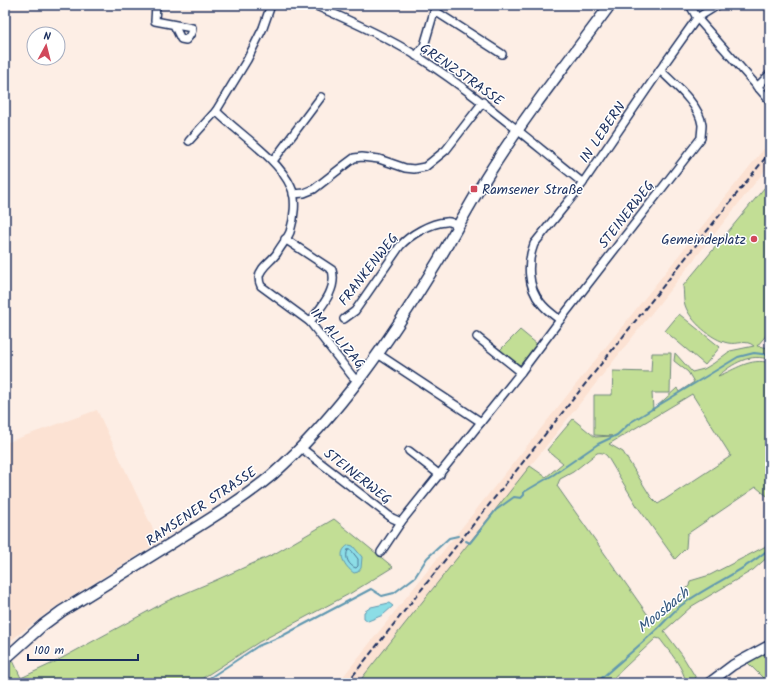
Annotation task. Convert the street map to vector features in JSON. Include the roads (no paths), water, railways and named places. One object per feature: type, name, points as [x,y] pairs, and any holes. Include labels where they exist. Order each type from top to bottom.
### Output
[{"type":"main road","name":"RAMSENER STRASSE","points":[[5,659],[43,625],[62,611],[236,502],[271,475],[300,447],[358,380],[378,354],[434,267],[486,178],[518,130],[610,5]]},
{"type":"street","points":[[156,5],[155,21],[174,25]]},
{"type":"street","points":[[189,141],[216,111],[247,60],[263,28],[271,5]]},
{"type":"street","name":"GRENZSTRASSE","points":[[316,5],[368,30],[416,56],[483,102],[583,183]]},
{"type":"street","points":[[690,5],[697,18],[770,101]]},
{"type":"street","points":[[697,18],[718,5]]},
{"type":"street","points":[[416,56],[424,46],[435,8],[502,54]]},
{"type":"street","name":"IN LEBERN","points":[[560,320],[547,310],[536,297],[530,276],[530,253],[538,236],[583,183],[697,18]]},
{"type":"street","name":"STEINERWEG","points":[[380,552],[401,522],[521,372],[701,138],[702,124],[698,114],[686,96],[660,70]]},
{"type":"street","points":[[757,87],[770,74]]},
{"type":"street","points":[[273,161],[321,97]]},
{"type":"street","points":[[293,194],[304,193],[314,189],[354,158],[362,157],[379,159],[405,168],[414,169],[426,167],[446,150],[483,102]]},
{"type":"street","name":"IM ALLIZAG","points":[[216,111],[273,161],[285,175],[292,188],[294,214],[290,233],[276,256],[263,268],[259,277],[261,286],[310,322],[358,380]]},
{"type":"street","name":"FRANKENWEG","points":[[344,319],[354,311],[400,246],[408,238],[447,221],[458,226]]},
{"type":"street","points":[[285,239],[332,270],[334,279],[328,297],[310,322]]},
{"type":"street","points":[[477,337],[521,372]]},
{"type":"street","points":[[378,354],[481,422]]},
{"type":"street","name":"STEINERWEG","points":[[300,447],[392,518],[401,522]]},
{"type":"street","points":[[409,451],[440,475]]},
{"type":"street","points":[[709,683],[733,665],[770,645]]},
{"type":"water","points":[[349,545],[353,546],[362,557],[361,568],[358,572],[354,573],[347,567],[343,559],[343,551]]},
{"type":"water","points":[[389,603],[393,606],[383,615],[368,621],[364,618],[364,612],[371,607]]},
{"type":"waterway","points":[[466,541],[470,543],[496,510],[514,497],[521,498],[524,495],[524,492],[553,475],[598,444],[617,435],[631,422],[738,357],[754,353],[770,355]]},
{"type":"waterway","points":[[202,683],[258,646],[282,636],[371,589],[382,596],[394,593],[415,577],[427,558],[449,538],[458,536]]},
{"type":"waterway","name":"Moosbach","points":[[596,683],[649,637],[679,607],[749,564],[770,548]]},
{"type":"railway","points":[[347,683],[770,152]]},
{"type":"place","name":"Ramsener Straße","points":[[474,189]]},
{"type":"place","name":"Gemeindeplatz","points":[[754,239]]}]
